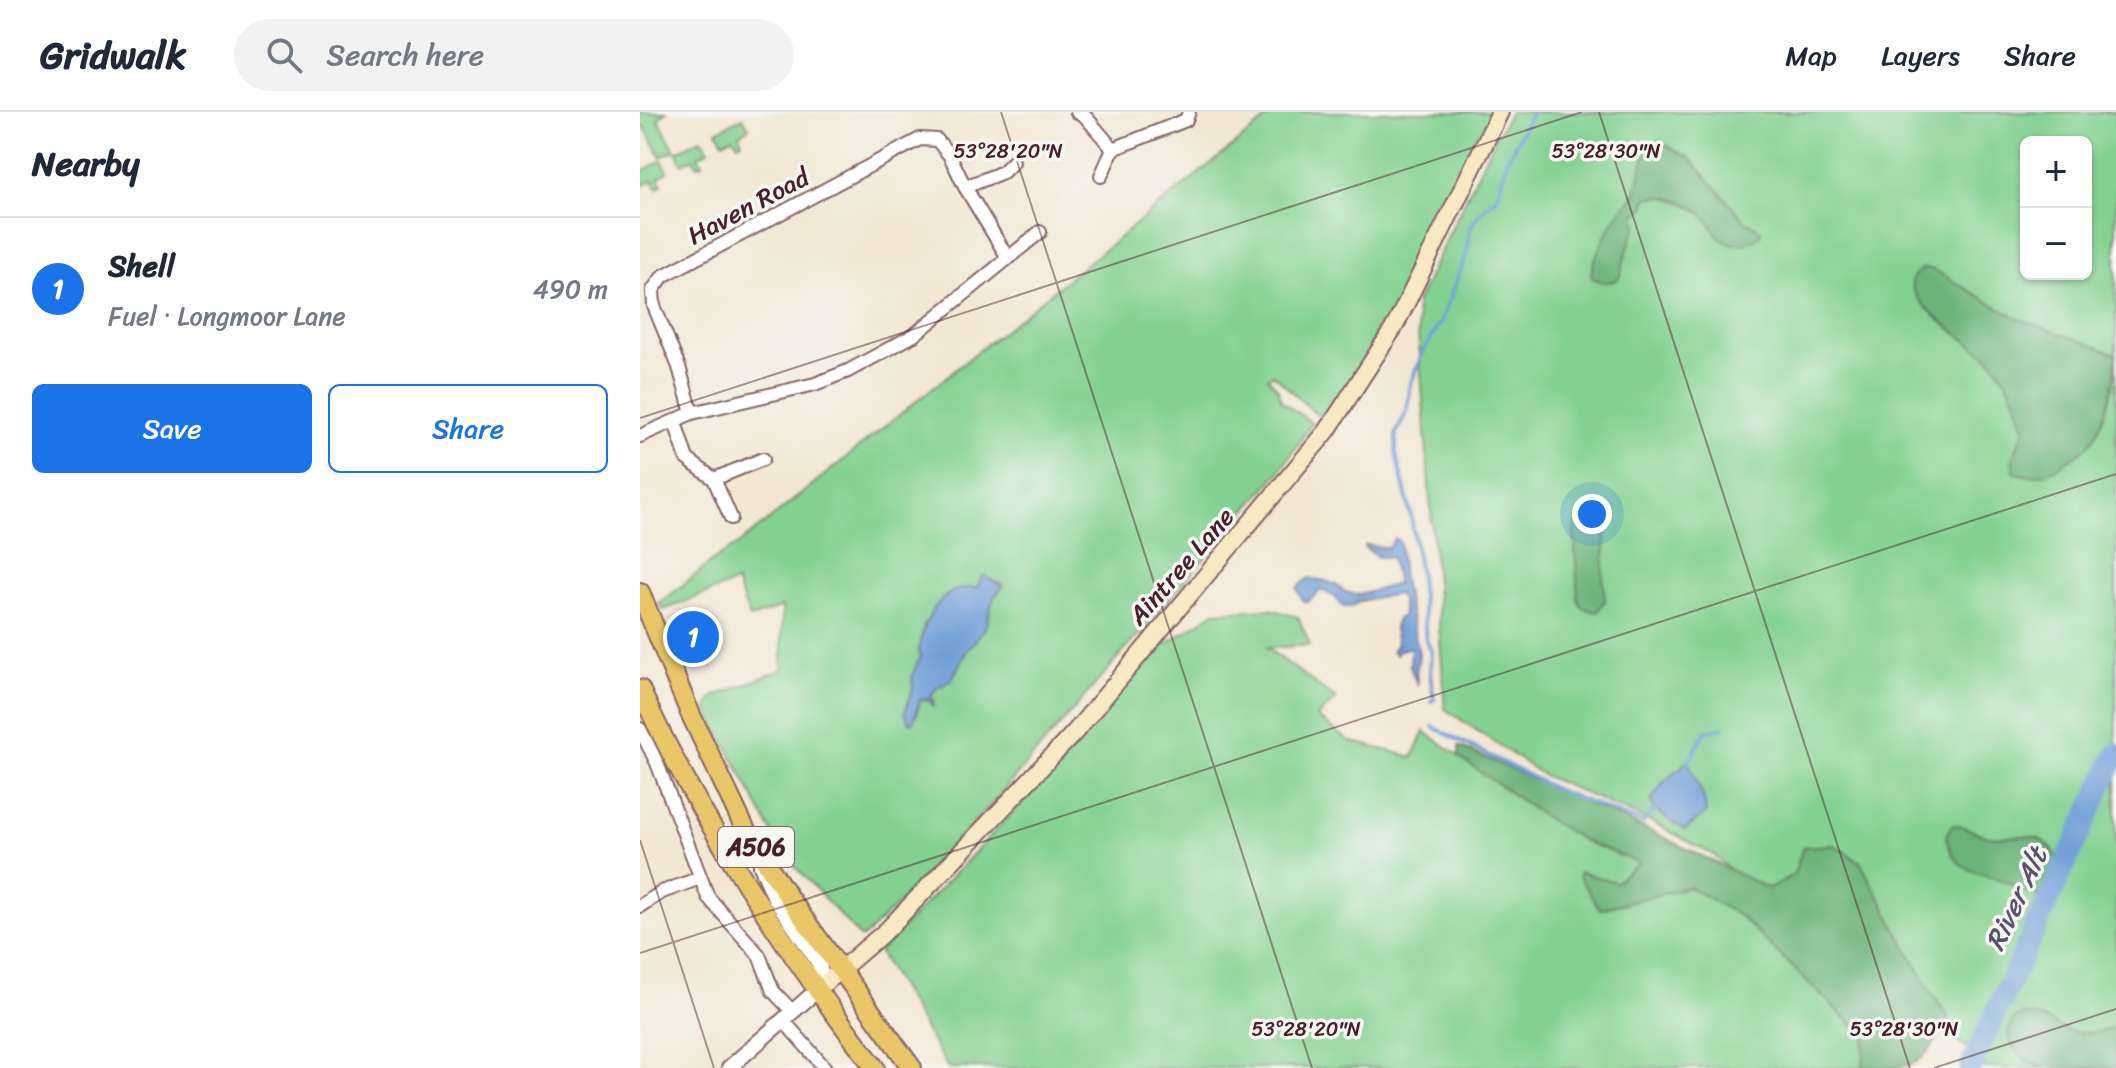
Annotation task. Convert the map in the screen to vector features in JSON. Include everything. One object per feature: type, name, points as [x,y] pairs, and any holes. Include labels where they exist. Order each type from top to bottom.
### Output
[{"type":"main road","name":"Aintree Lane","points":[[816,991],[908,909],[1074,733],[1327,431],[1395,326],[1500,112]]},
{"type":"main road","name":"A506","points":[[640,592],[690,713],[746,831],[840,971],[912,1068]]},
{"type":"main road","name":"A506","points":[[640,689],[667,749],[728,856],[816,991],[875,1068]]},
{"type":"street","points":[[1077,112],[1084,115],[1113,149]]},
{"type":"street","points":[[1101,176],[1113,149],[1186,120],[1189,112]]},
{"type":"street","name":"Haven Road","points":[[692,413],[679,367],[654,306],[653,290],[663,276],[920,139],[937,140],[950,156],[1008,258]]},
{"type":"street","points":[[965,187],[1003,172],[1013,162]]},
{"type":"street","points":[[640,436],[692,413],[815,384],[848,371],[914,335],[1040,232]]},
{"type":"street","points":[[675,422],[687,459],[714,479],[731,518]]},
{"type":"street","points":[[714,479],[763,459]]},
{"type":"street","points":[[640,729],[657,763],[700,878],[714,906],[762,958],[773,991],[825,1068]]},
{"type":"street","points":[[729,1068],[816,991],[822,978],[819,963],[775,898],[746,831]]},
{"type":"street","points":[[640,906],[662,892],[700,878]]},
{"type":"green space","points":[[640,112],[667,112],[658,119],[675,150],[661,157],[644,126],[640,127]]},
{"type":"green space","points":[[1275,112],[1491,112],[1418,273],[1362,369],[1329,417],[1324,419],[1317,415],[1273,374],[1268,378],[1278,389],[1281,401],[1312,423],[1280,471],[1002,792],[863,938],[782,852],[707,708],[713,697],[782,670],[782,607],[750,618],[736,582],[663,610],[659,604],[739,544]],"holes":[[[991,581],[1002,584],[994,597],[985,628],[966,652],[951,680],[931,695],[934,701],[920,700],[917,716],[905,713],[913,688],[912,676],[920,662],[923,627],[932,613]]]},
{"type":"green space","points":[[1510,112],[2116,112],[2116,1068],[1984,1068],[1985,1064],[1941,1026],[1773,908],[1715,856],[1654,823],[1543,775],[1445,709],[1416,303]]},
{"type":"green space","points":[[743,117],[749,128],[739,134],[742,142],[738,144],[733,137],[723,142],[717,131]]},
{"type":"green space","points":[[702,138],[709,150],[698,156],[702,164],[697,166],[693,158],[682,164],[676,152]]},
{"type":"green space","points":[[1658,141],[1690,158],[1744,220],[1762,231],[1751,241],[1729,243],[1692,207],[1668,198],[1646,199],[1645,208],[1635,215],[1637,226],[1619,278],[1609,282],[1597,280],[1591,276],[1600,246],[1616,217],[1636,192],[1648,151]]},
{"type":"green space","points":[[662,160],[668,172],[658,178],[662,185],[657,188],[653,180],[642,186],[640,172]]},
{"type":"green space","points":[[1925,268],[1934,270],[2017,318],[2116,354],[2104,416],[2084,450],[2045,473],[2026,475],[2014,472],[2012,459],[2025,429],[2016,401],[2007,382],[1989,358],[1934,316],[1921,302],[1913,289],[1913,277]]},
{"type":"green space","points":[[1584,515],[1599,515],[1606,533],[1605,601],[1597,612],[1582,608],[1578,599],[1574,530],[1575,523]]},
{"type":"green space","points":[[1270,609],[1298,617],[1310,645],[1267,648],[1336,699],[1317,717],[1349,741],[1413,757],[1424,731],[1546,818],[1584,841],[1640,863],[1616,883],[1600,909],[1689,887],[1741,917],[1865,1037],[1863,1068],[948,1068],[879,952],[1030,795],[1145,658],[1215,612]]},
{"type":"green space","points":[[1459,746],[1659,835],[1769,889],[1794,874],[1803,847],[1834,845],[1860,862],[1928,987],[1949,1018],[1940,1035],[1916,1062],[1895,1067],[1863,1068],[1865,1037],[1741,917],[1689,887],[1600,909],[1579,877],[1579,872],[1616,882],[1639,863],[1584,841],[1546,818],[1459,757]]},
{"type":"green space","points":[[1957,825],[1987,836],[2030,837],[2047,844],[2061,866],[2046,898],[1960,864],[1946,836],[1951,826]]},
{"type":"green space","points":[[2021,1015],[2042,1018],[2076,1032],[2116,1028],[2116,1068],[2047,1068],[2030,1062],[2017,1052],[2010,1038],[2012,1021]]},
{"type":"water","points":[[1395,538],[1400,543],[1403,579],[1419,654],[1418,686],[1410,667],[1411,647],[1400,650],[1396,655],[1392,651],[1397,644],[1394,628],[1397,619],[1403,616],[1397,594],[1343,607],[1335,597],[1322,590],[1307,602],[1303,601],[1297,588],[1309,578],[1326,581],[1345,592],[1359,595],[1397,584],[1391,557],[1378,557],[1364,547],[1388,548]]},
{"type":"water","points":[[983,575],[1003,587],[994,597],[985,628],[966,652],[951,680],[931,694],[934,706],[927,699],[920,700],[913,723],[909,722],[905,713],[913,688],[912,676],[921,655],[918,652],[929,617],[943,598],[964,588],[977,588]]},
{"type":"water","points":[[1688,761],[1704,798],[1706,813],[1685,830],[1656,811],[1651,801],[1662,784]]},
{"type":"waterway","points":[[1431,702],[1434,699],[1430,674],[1431,651],[1426,640],[1411,516],[1396,454],[1396,433],[1407,411],[1411,383],[1422,354],[1442,319],[1466,255],[1470,228],[1479,213],[1497,197],[1506,162],[1532,112]]},
{"type":"waterway","points":[[1433,727],[1555,789],[1643,823],[1655,809]]},
{"type":"waterway","points":[[1688,763],[1705,732],[1724,727]]},
{"type":"waterway","name":"River Alt","points":[[1970,1068],[2116,755]]},
{"type":"place","name":"Shell","points":[[693,637]]}]
